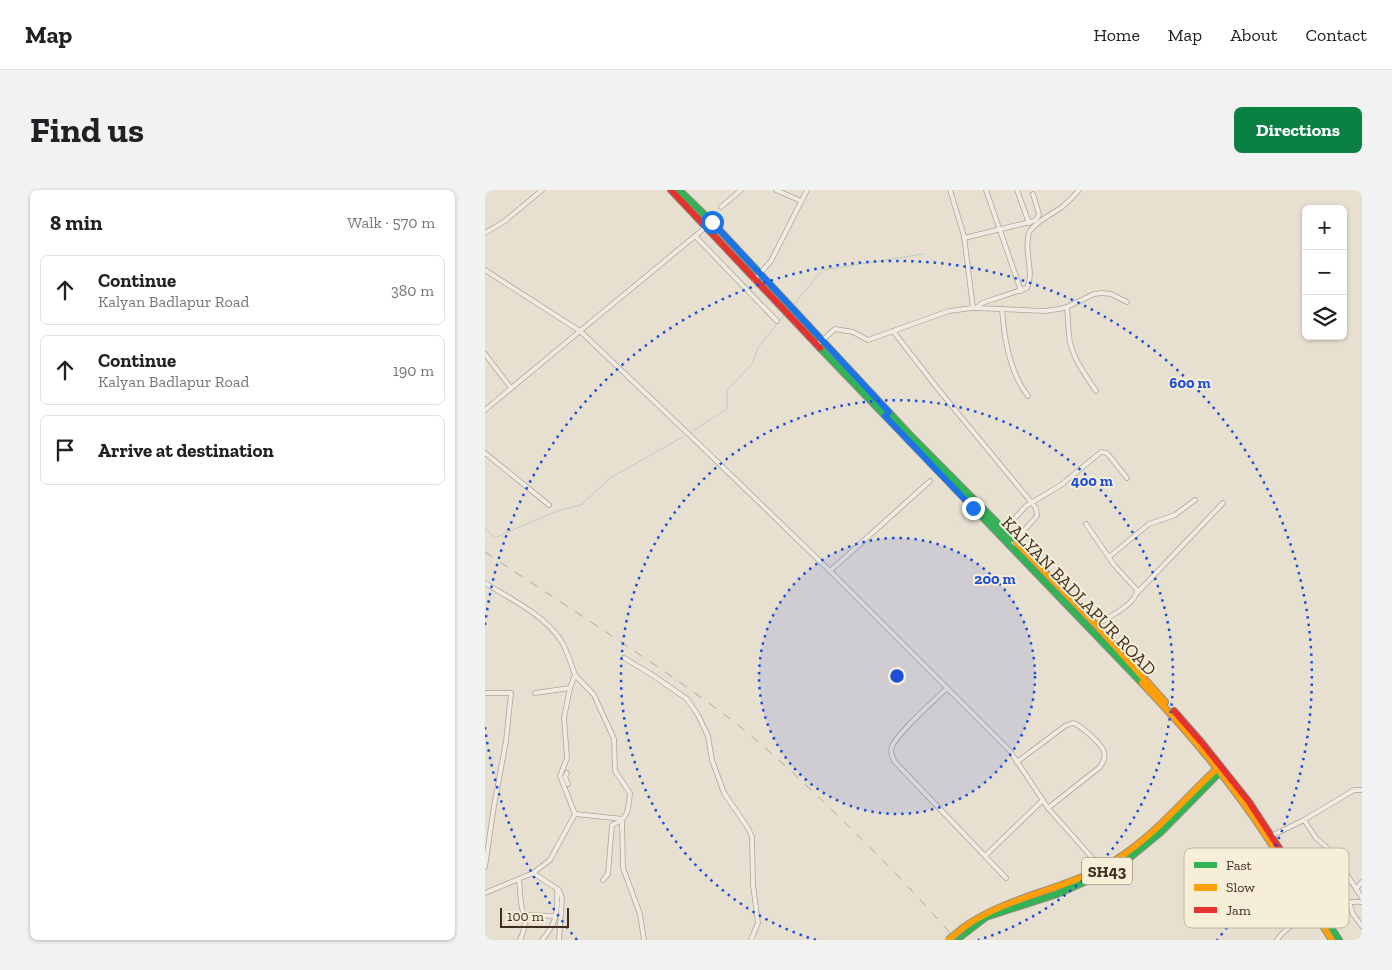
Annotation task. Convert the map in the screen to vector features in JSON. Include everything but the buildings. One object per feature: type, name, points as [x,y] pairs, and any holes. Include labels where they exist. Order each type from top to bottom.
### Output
[{"type":"main road","name":"KALYAN BADLAPUR ROAD","points":[[671,190],[709,225]]},
{"type":"main road","name":"KALYAN BADLAPUR ROAD","points":[[679,190],[785,307],[1112,647],[1249,802],[1276,848]]},
{"type":"main road","name":"KALYAN BADLAPUR ROAD","points":[[975,505],[1004,530],[1013,544],[1096,625],[1112,647]]},
{"type":"main road","name":"SH43","points":[[957,940],[976,917],[991,909],[1055,889],[1103,870],[1143,840],[1220,769]]},
{"type":"main road","name":"KALYAN BADLAPUR ROAD","points":[[1326,928],[1332,940]]},
{"type":"main road","name":"KALYAN BADLAPUR ROAD","points":[[1330,928],[1339,940]]},
{"type":"main road","name":"SH43","points":[[948,940],[964,930]]},
{"type":"street","points":[[485,233],[505,221],[542,190]]},
{"type":"street","points":[[721,207],[741,190]]},
{"type":"street","points":[[776,190],[801,201]]},
{"type":"street","points":[[757,277],[771,261],[807,190]]},
{"type":"street","points":[[949,190],[964,238],[975,308]]},
{"type":"street","points":[[986,190],[1021,291]]},
{"type":"street","points":[[1017,190],[1029,223]]},
{"type":"street","points":[[975,308],[982,303],[1027,288],[1029,285],[1027,240],[1031,229],[1069,201],[1079,190]]},
{"type":"street","points":[[964,238],[1029,223],[1038,217],[1033,194]]},
{"type":"street","points":[[485,410],[709,225]]},
{"type":"street","points":[[695,236],[777,320]]},
{"type":"street","points":[[485,270],[580,331],[830,571],[1010,751],[1048,808],[1103,870]]},
{"type":"street","points":[[819,342],[835,329],[853,332],[868,340],[949,311],[975,308],[1044,310],[1067,307],[1094,294],[1102,293],[1111,294],[1127,302]]},
{"type":"street","points":[[1067,307],[1072,349],[1096,391]]},
{"type":"street","points":[[1002,310],[1005,334],[1015,373],[1021,387],[1028,396]]},
{"type":"street","points":[[893,331],[938,389],[1033,502],[1037,516],[1013,544]]},
{"type":"street","points":[[485,354],[511,388]]},
{"type":"street","points":[[485,452],[549,505]]},
{"type":"street","points":[[1004,530],[1019,513],[1061,485],[1101,452],[1107,453],[1127,478]]},
{"type":"street","points":[[830,571],[930,481]]},
{"type":"street","points":[[1109,557],[1149,524],[1175,515],[1195,500]]},
{"type":"street","points":[[1096,625],[1136,598],[1138,592],[1223,503]]},
{"type":"street","points":[[1086,524],[1114,565],[1136,587],[1138,592]]},
{"type":"street","points":[[485,583],[517,603],[551,628],[561,640],[575,675],[594,695],[614,739],[615,771],[630,793],[628,813],[623,820],[612,825],[608,874],[603,880]]},
{"type":"street","points":[[623,658],[651,674],[687,699],[698,715],[708,736],[712,760],[724,793],[752,837],[753,885],[758,923],[751,940]]},
{"type":"street","points":[[568,784],[560,776],[567,758],[564,718],[570,688],[575,675]]},
{"type":"street","points":[[535,693],[570,688]]},
{"type":"street","points":[[947,688],[896,740],[891,750],[892,756],[895,762],[1006,878]]},
{"type":"street","points":[[485,693],[511,693],[504,755],[485,868]]},
{"type":"street","points":[[1017,762],[1065,726],[1073,723],[1082,728],[1104,750],[1105,757],[1100,766],[1048,808]]},
{"type":"street","points":[[485,892],[533,873],[550,860],[575,814],[565,777],[567,773]]},
{"type":"street","points":[[1269,837],[1304,820],[1354,790],[1362,790]]},
{"type":"street","points":[[985,856],[1043,800]]},
{"type":"street","points":[[575,814],[623,820]]},
{"type":"street","points":[[623,820],[623,868],[640,914],[644,940]]},
{"type":"street","points":[[1304,820],[1316,838],[1327,848]]},
{"type":"street","points":[[533,873],[557,889],[562,898],[559,940]]},
{"type":"street","points":[[1349,877],[1357,888],[1361,902],[1349,902],[1353,914],[1362,926]]},
{"type":"street","points":[[519,879],[522,908],[525,915],[525,930],[520,940]]},
{"type":"street","points":[[1357,888],[1362,882]]},
{"type":"street","points":[[542,940],[551,930],[556,916],[558,909],[557,889]]},
{"type":"street","points":[[525,915],[556,916]]},
{"type":"street","points":[[1277,940],[1288,928]]},
{"type":"waterway","points":[[794,304],[823,270],[923,254]]},
{"type":"waterway","points":[[694,430],[727,409],[727,390],[752,364],[758,348],[784,315]]},
{"type":"waterway","points":[[485,528],[494,538],[557,511],[581,505],[610,478],[681,438]]},
{"type":"railway","points":[[485,552],[645,658],[738,725],[820,798],[911,889],[956,940]]},
{"type":"traffic: fast","points":[[679,190],[712,222],[910,435],[1016,542]]},
{"type":"traffic: fast","points":[[820,348],[1142,683]]},
{"type":"traffic: fast","points":[[956,940],[986,917],[1057,894],[1100,875],[1127,860],[1161,832],[1222,770]]},
{"type":"traffic: fast","points":[[1331,928],[1339,940]]},
{"type":"traffic: slow","points":[[1016,542],[1096,625],[1165,702]]},
{"type":"traffic: slow","points":[[1142,683],[1171,714],[1226,780],[1274,848]]},
{"type":"traffic: slow","points":[[963,928],[996,909],[1085,876],[1119,858],[1150,834],[1220,766]]},
{"type":"traffic: slow","points":[[948,940],[963,928]]},
{"type":"traffic: slow","points":[[1324,928],[1332,940]]},
{"type":"traffic: jam","points":[[671,190],[820,348]]},
{"type":"traffic: jam","points":[[1174,711],[1249,802],[1279,848]]},
{"type":"route","points":[[712,222],[889,412],[885,416],[973,508]]}]
